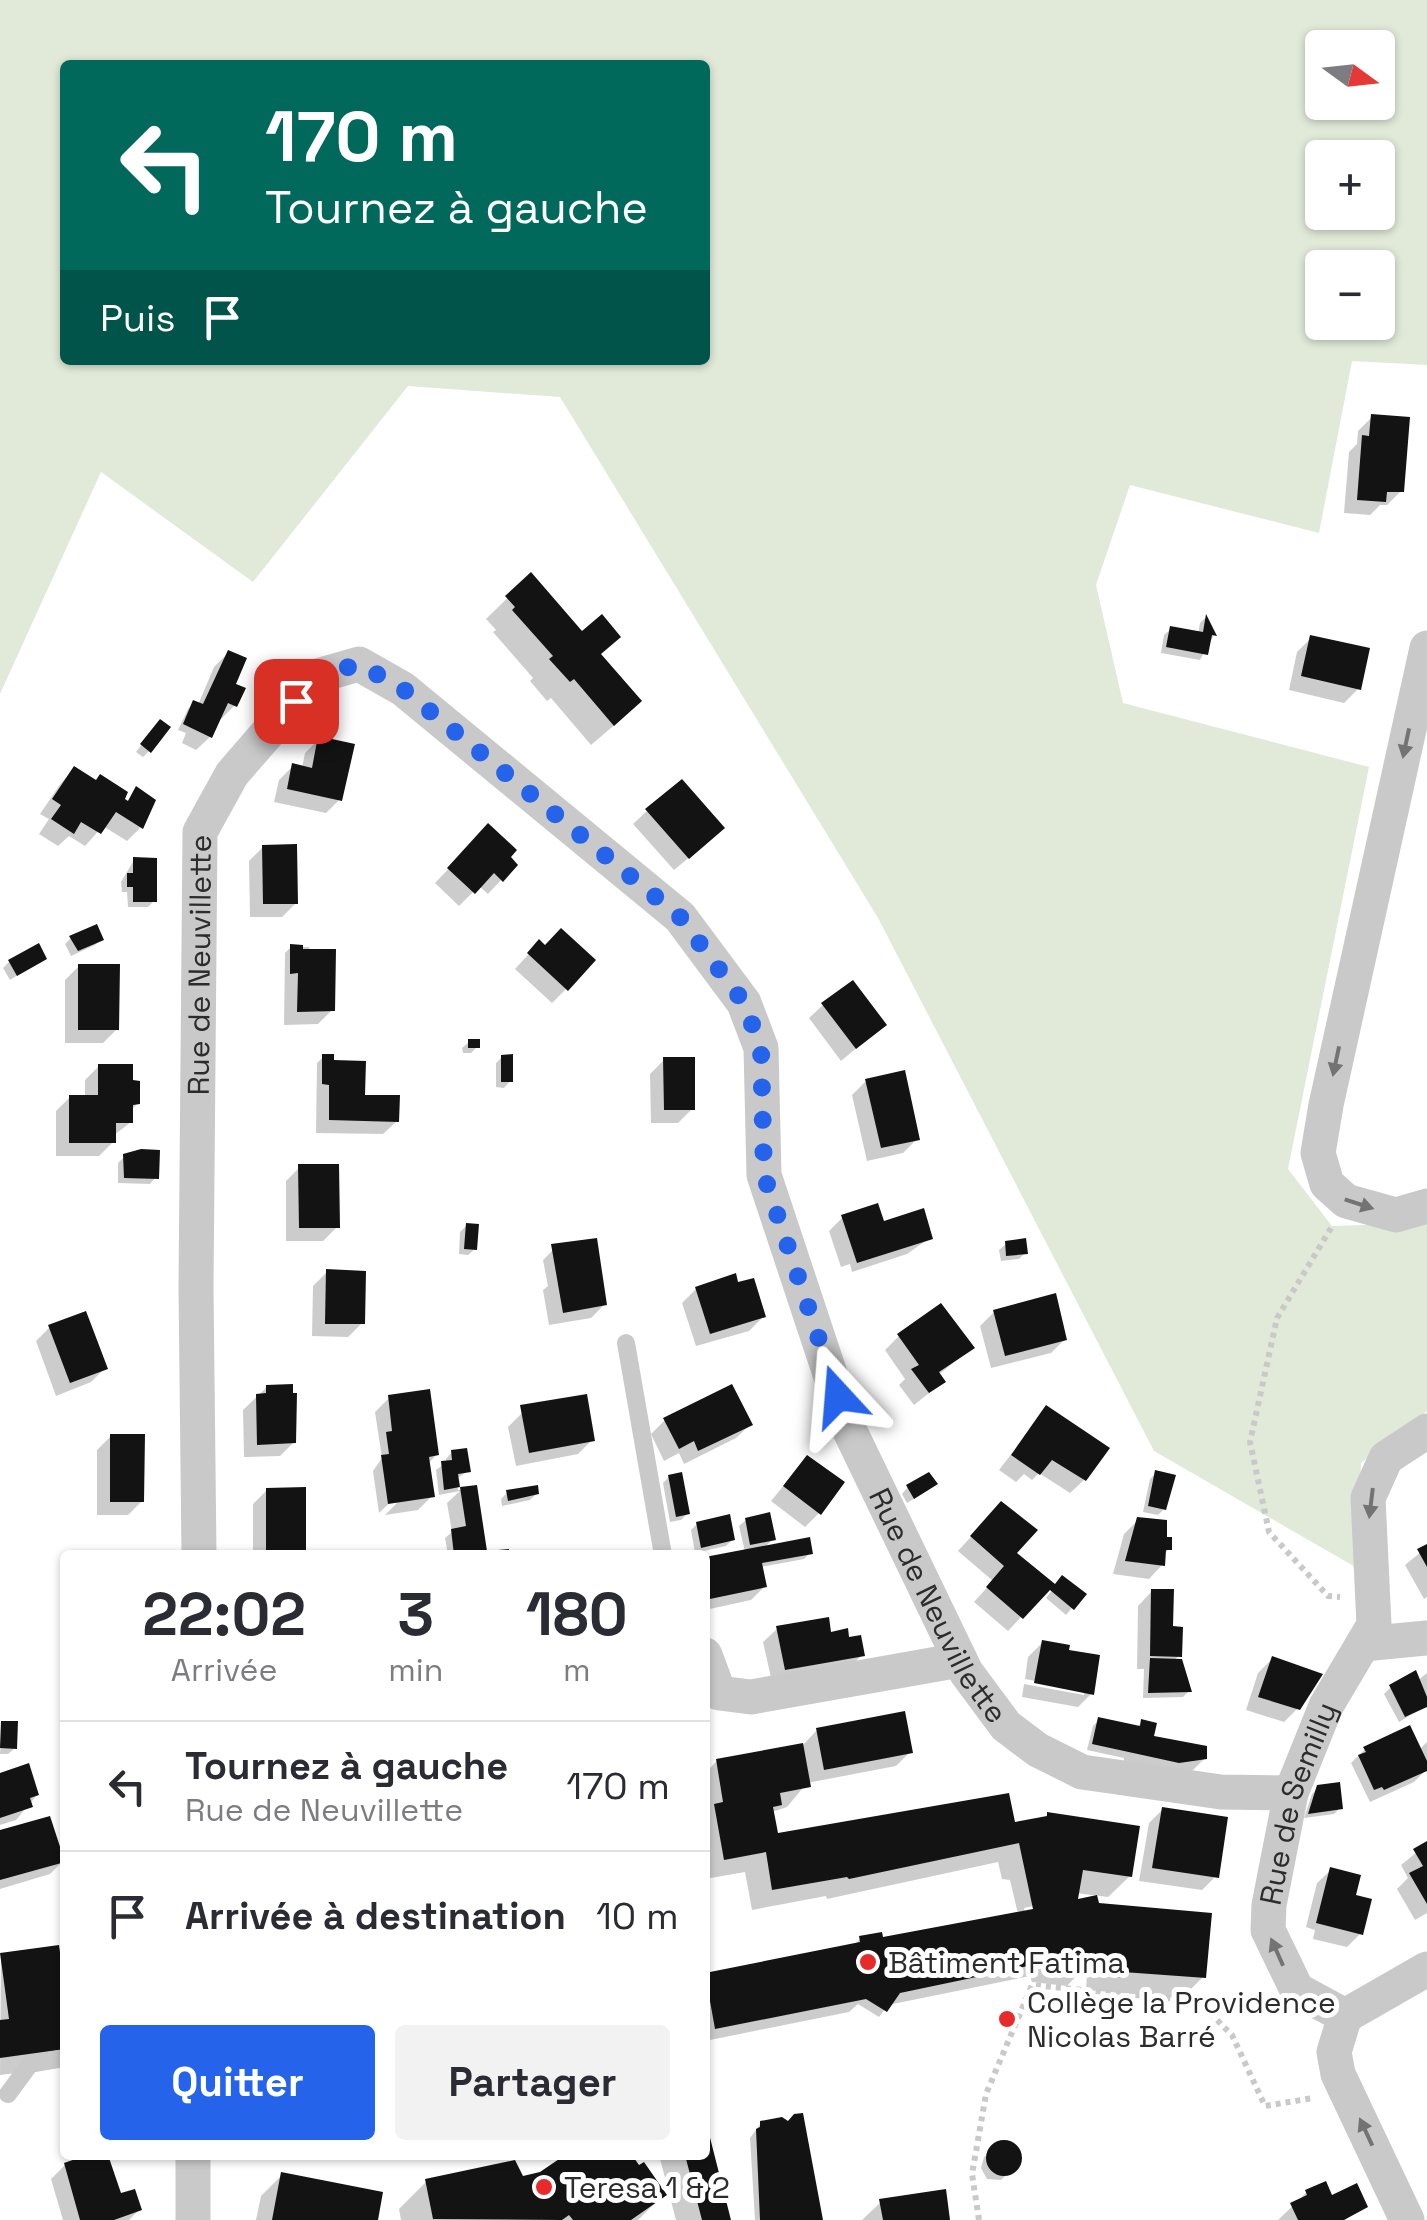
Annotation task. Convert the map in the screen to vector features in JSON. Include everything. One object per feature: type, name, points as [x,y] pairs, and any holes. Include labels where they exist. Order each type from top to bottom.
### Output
[{"type":"street","points":[[1427,648],[1318,1153],[1327,1184],[1346,1201],[1396,1215],[1427,1206]]},
{"type":"street","name":"Rue de Neuvillette","points":[[200,1550],[196,1044],[200,832],[232,774],[317,676],[359,664],[403,689],[680,917],[744,1003],[761,1048],[764,1175],[848,1425],[960,1660],[1006,1726],[1038,1750],[1082,1772],[1220,1792],[1291,1794]]},
{"type":"street","name":"Rue de Semilly","points":[[1344,2016],[1297,1990],[1268,1930],[1269,1905],[1291,1794],[1326,1706],[1374,1625],[1368,1498],[1386,1458],[1427,1431]]},
{"type":"street","points":[[1363,1644],[1427,1638]]},
{"type":"street","points":[[710,1668],[719,1692],[751,1696],[960,1660]]},
{"type":"street","points":[[1408,2220],[1338,2074],[1334,2052],[1344,2016],[1427,1969]]},
{"type":"street","points":[[192,2220],[193,2160]]},
{"type":"lane","points":[[626,1342],[662,1550]]},
{"type":"lane","points":[[8,2094],[30,2064],[60,2059]]},
{"type":"path","points":[[1346,1201],[1277,1318],[1250,1442],[1269,1532],[1328,1596],[1374,1601]]},
{"type":"path","points":[[979,2220],[972,2174],[986,2094],[1032,1985],[1198,2000],[1232,2035],[1265,2106],[1296,2103],[1324,2094]]},
{"type":"green space","points":[[0,0],[1427,0],[1427,365],[1352,361],[1319,533],[1130,485],[1096,585],[1123,703],[1369,767],[1288,1169],[1332,1226],[1427,1223],[1427,1411],[1361,1463],[1357,1568],[1154,1451],[878,918],[560,397],[408,386],[253,582],[101,472],[0,694]]},
{"type":"building","points":[[1371,414],[1410,417],[1404,492],[1387,492],[1386,502],[1357,500],[1362,435],[1369,436]]},
{"type":"building","points":[[531,572],[582,631],[602,614],[621,637],[601,654],[642,701],[614,726],[574,679],[570,682],[549,659],[553,656],[512,610],[515,607],[505,596]]},
{"type":"building","points":[[1206,614],[1217,636],[1212,635],[1208,655],[1166,647],[1170,626],[1203,632]]},
{"type":"building","points":[[1310,635],[1370,648],[1361,690],[1301,676]]},
{"type":"building","points":[[228,650],[247,658],[236,684],[246,688],[237,707],[228,703],[212,738],[183,724],[193,700],[203,704]]},
{"type":"building","points":[[160,719],[171,727],[151,753],[140,744]]},
{"type":"building","points":[[318,736],[355,744],[342,801],[287,789],[292,763],[312,768]]},
{"type":"building","points":[[74,766],[96,780],[100,774],[128,792],[128,801],[136,786],[156,800],[143,829],[116,812],[101,834],[81,822],[74,834],[51,819],[61,805],[52,799]]},
{"type":"building","points":[[682,779],[725,828],[689,859],[645,809]]},
{"type":"building","points":[[488,823],[517,850],[511,857],[518,865],[503,882],[494,873],[475,894],[447,868]]},
{"type":"building","points":[[297,844],[298,904],[263,904],[262,845]]},
{"type":"building","points":[[133,857],[157,858],[157,902],[133,902],[133,887],[127,887],[127,873],[133,873]]},
{"type":"building","points":[[97,924],[104,940],[78,951],[69,936]]},
{"type":"building","points":[[561,928],[596,960],[568,991],[527,953],[539,939],[545,945]]},
{"type":"building","points":[[39,943],[47,959],[17,976],[8,960]]},
{"type":"building","points":[[290,944],[303,945],[303,949],[336,949],[335,1011],[297,1012],[298,973],[290,974]]},
{"type":"building","points":[[78,964],[120,964],[119,1030],[78,1030]]},
{"type":"building","points":[[853,980],[887,1025],[856,1049],[821,1003]]},
{"type":"building","points":[[468,1039],[480,1039],[480,1048],[468,1048]]},
{"type":"building","points":[[322,1054],[334,1054],[334,1060],[366,1061],[365,1095],[400,1095],[399,1122],[329,1120],[329,1085],[322,1084]]},
{"type":"building","points":[[513,1054],[513,1082],[501,1082],[501,1055]]},
{"type":"building","points":[[663,1057],[695,1057],[695,1110],[664,1110]]},
{"type":"building","points":[[98,1064],[133,1064],[133,1080],[140,1081],[140,1104],[133,1105],[133,1123],[116,1123],[116,1143],[69,1143],[69,1095],[98,1095]]},
{"type":"building","points":[[905,1070],[920,1140],[881,1148],[865,1079]]},
{"type":"building","points":[[141,1149],[160,1150],[159,1179],[124,1178],[123,1154]]},
{"type":"building","points":[[298,1164],[339,1164],[340,1228],[299,1228]]},
{"type":"building","points":[[878,1203],[884,1221],[924,1208],[933,1239],[857,1263],[841,1215]]},
{"type":"building","points":[[466,1223],[479,1224],[477,1250],[464,1249]]},
{"type":"building","points":[[597,1238],[607,1305],[563,1313],[551,1244]]},
{"type":"building","points":[[1026,1238],[1028,1254],[1006,1256],[1005,1241]]},
{"type":"building","points":[[326,1269],[366,1271],[365,1324],[325,1324]]},
{"type":"building","points":[[736,1273],[738,1282],[754,1278],[766,1317],[710,1334],[695,1287]]},
{"type":"building","points":[[1056,1293],[1067,1340],[1005,1356],[993,1310]]},
{"type":"building","points":[[941,1303],[975,1348],[939,1372],[946,1382],[929,1393],[911,1369],[919,1365],[897,1334]]},
{"type":"building","points":[[86,1311],[108,1369],[70,1383],[48,1325]]},
{"type":"building","points":[[293,1384],[293,1393],[297,1393],[296,1443],[257,1445],[256,1394],[266,1393],[266,1385]]},
{"type":"building","points":[[732,1384],[753,1425],[698,1451],[694,1441],[679,1449],[663,1418]]},
{"type":"building","points":[[430,1389],[439,1455],[429,1457],[435,1497],[388,1504],[381,1455],[389,1454],[386,1432],[392,1431],[388,1395]]},
{"type":"building","points":[[587,1394],[595,1441],[529,1453],[520,1405]]},
{"type":"building","points":[[1046,1405],[1110,1448],[1086,1481],[1052,1460],[1040,1475],[1011,1455]]},
{"type":"building","points":[[110,1434],[145,1434],[144,1502],[110,1502]]},
{"type":"building","points":[[467,1448],[471,1472],[458,1474],[460,1487],[444,1490],[441,1461],[452,1460],[451,1450]]},
{"type":"building","points":[[807,1455],[845,1482],[821,1515],[783,1486]]},
{"type":"building","points":[[1155,1470],[1176,1475],[1166,1510],[1148,1506]]},
{"type":"building","points":[[682,1472],[690,1514],[676,1517],[668,1475]]},
{"type":"building","points":[[929,1472],[938,1484],[914,1499],[906,1485]]},
{"type":"building","points":[[477,1485],[487,1550],[453,1550],[451,1529],[466,1526],[460,1487]]},
{"type":"building","points":[[538,1485],[539,1494],[508,1501],[506,1490]]},
{"type":"building","points":[[306,1487],[306,1550],[266,1550],[266,1488]]},
{"type":"building","points":[[1001,1501],[1038,1530],[1017,1553],[1055,1584],[1062,1575],[1087,1594],[1074,1610],[1050,1590],[1023,1619],[986,1587],[1004,1566],[970,1536]]},
{"type":"building","points":[[770,1512],[776,1540],[750,1545],[745,1518]]},
{"type":"building","points":[[730,1514],[735,1540],[701,1548],[696,1522]]},
{"type":"building","points":[[1137,1517],[1167,1520],[1172,1550],[1166,1550],[1165,1566],[1125,1561]]},
{"type":"building","points":[[810,1537],[813,1554],[762,1563],[767,1587],[710,1599],[710,1556]]},
{"type":"building","points":[[1427,1544],[1427,1567],[1417,1549]]},
{"type":"building","points":[[1151,1589],[1174,1589],[1173,1626],[1183,1627],[1182,1657],[1150,1656]]},
{"type":"building","points":[[829,1617],[831,1632],[848,1628],[849,1637],[861,1635],[865,1656],[785,1670],[776,1626]]},
{"type":"building","points":[[1042,1640],[1100,1655],[1094,1695],[1034,1683]]},
{"type":"building","points":[[1272,1656],[1323,1674],[1300,1710],[1258,1697]]},
{"type":"building","points":[[1150,1658],[1182,1659],[1192,1692],[1148,1693]]},
{"type":"building","points":[[1416,1670],[1427,1707],[1405,1717],[1389,1685]]},
{"type":"building","points":[[905,1711],[913,1753],[824,1770],[816,1728]]},
{"type":"building","points":[[1098,1717],[1140,1726],[1141,1719],[1157,1723],[1154,1736],[1207,1746],[1207,1759],[1179,1763],[1092,1744]]},
{"type":"building","points":[[1,1721],[18,1721],[17,1749],[0,1748]]},
{"type":"building","points":[[1410,1725],[1427,1761],[1427,1771],[1384,1790],[1374,1790],[1358,1755],[1366,1752],[1363,1747]]},
{"type":"building","points":[[803,1743],[811,1787],[780,1793],[782,1805],[773,1807],[778,1833],[1009,1793],[1015,1822],[1047,1816],[1047,1812],[1140,1826],[1132,1877],[1083,1870],[1078,1899],[1097,1895],[1099,1903],[1212,1913],[1206,1978],[1123,1972],[1123,1978],[1110,1977],[1107,1966],[1052,1961],[900,1993],[887,2012],[866,1999],[715,2029],[710,1972],[860,1942],[859,1936],[882,1932],[883,1937],[1033,1909],[1019,1843],[849,1879],[772,1890],[766,1852],[724,1860],[714,1804],[723,1802],[716,1759]]},
{"type":"building","points":[[29,1763],[39,1795],[30,1798],[33,1807],[0,1818],[0,1773]]},
{"type":"building","points":[[1340,1782],[1343,1809],[1308,1814],[1317,1785]]},
{"type":"building","points":[[1162,1807],[1228,1817],[1219,1878],[1152,1868]]},
{"type":"building","points":[[50,1816],[60,1847],[60,1863],[0,1880],[0,1830]]},
{"type":"building","points":[[1427,1841],[1427,1904],[1409,1873],[1423,1866],[1413,1849]]},
{"type":"building","points":[[1330,1867],[1361,1875],[1356,1895],[1372,1899],[1363,1935],[1316,1923]]},
{"type":"building","points":[[59,1945],[60,2050],[0,2058],[0,2020],[9,2019],[0,1953]]},
{"type":"building","points":[[803,2113],[823,2220],[760,2220],[756,2129],[760,2121],[782,2117],[788,2121],[794,2114]]},
{"type":"building","points":[[710,2138],[731,2220],[702,2220],[686,2160],[710,2160]]},
{"type":"building","points":[[1004,2140],[1016,2146],[1022,2158],[1016,2170],[1004,2176],[992,2170],[986,2158],[992,2146]]},
{"type":"building","points":[[110,2160],[121,2193],[135,2189],[142,2210],[114,2220],[80,2220],[64,2163]]},
{"type":"building","name":"Teresa 1 & 2","points":[[515,2160],[523,2176],[540,2172],[558,2160],[636,2160],[639,2165],[644,2162],[667,2195],[631,2220],[573,2220],[569,2215],[562,2220],[433,2219],[425,2179]]},
{"type":"building","points":[[281,2172],[383,2192],[378,2220],[272,2220]]},
{"type":"building","points":[[1326,2181],[1332,2195],[1357,2183],[1368,2207],[1344,2220],[1298,2220],[1290,2203],[1307,2195],[1305,2190]]},
{"type":"building","points":[[946,2189],[950,2220],[883,2220],[879,2199]]},
{"type":"place","name":"Bâtiment Fatima","points":[[868,1962]]},
{"type":"place","name":"Collège la Providence Nicolas Barré","points":[[1007,2019]]},
{"type":"place","name":"Teresa 1 & 2","points":[[544,2187]]},
{"type":"route","points":[[296,701],[317,676],[359,664],[403,689],[680,917],[744,1003],[761,1048],[764,1175],[838,1396]]}]
